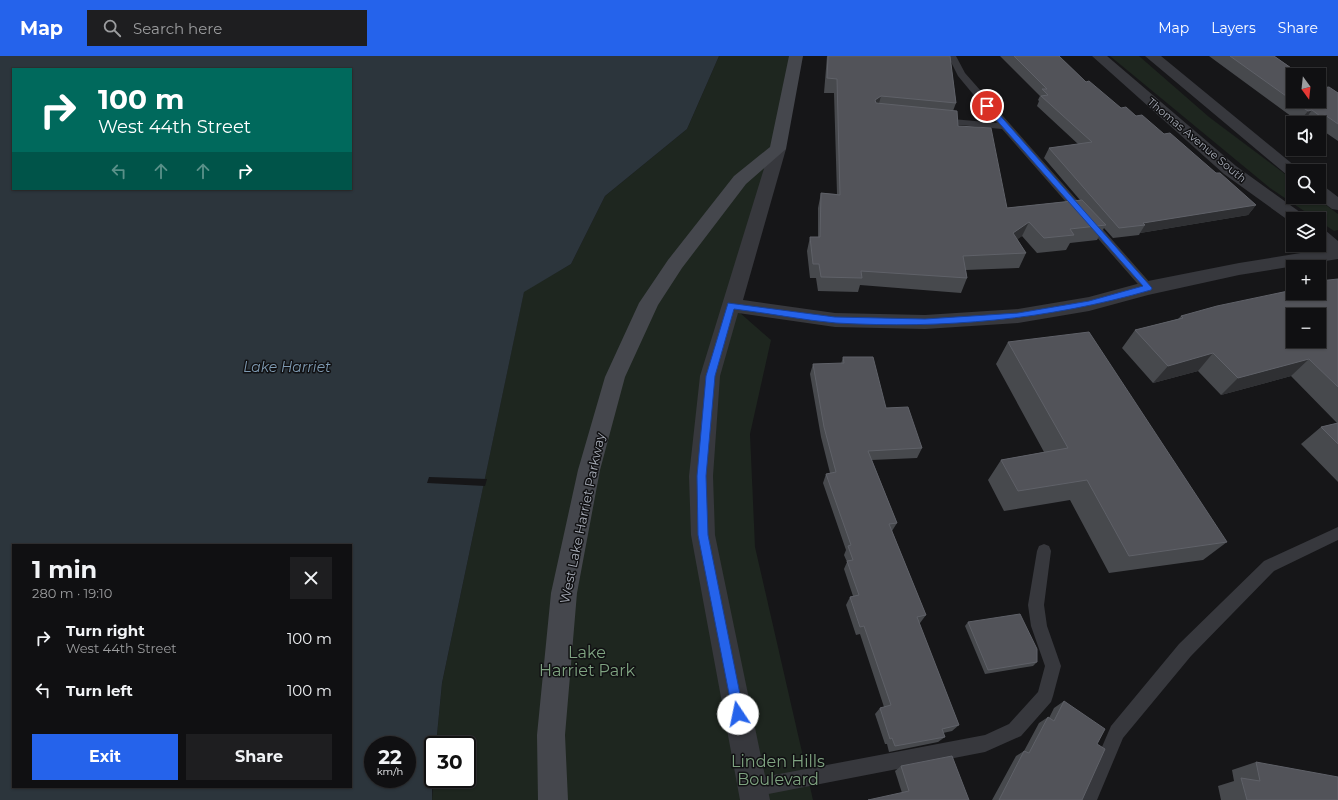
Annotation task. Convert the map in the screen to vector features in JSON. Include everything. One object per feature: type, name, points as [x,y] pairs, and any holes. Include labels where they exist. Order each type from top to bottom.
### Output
[{"type":"street","points":[[754,794],[703,535],[702,476],[710,376],[731,305],[740,284],[778,149],[796,56]]},
{"type":"street","name":"Thomas Avenue South","points":[[1099,56],[1230,170],[1288,212]]},
{"type":"street","points":[[1152,56],[1286,165]]},
{"type":"street","name":"West Lake Harriet Parkway","points":[[553,800],[551,735],[564,593],[589,470],[615,377],[650,303],[674,264],[740,180],[778,149]]},
{"type":"street","points":[[1326,196],[1338,205]]},
{"type":"street","points":[[1326,241],[1338,252]]},
{"type":"street","points":[[731,305],[835,320],[925,322],[1018,316],[1089,304],[1148,288],[1239,269],[1338,252]]},
{"type":"lane","points":[[952,56],[961,74],[1148,288]]},
{"type":"lane","points":[[933,120],[1005,126]]},
{"type":"lane","points":[[1088,800],[1117,732],[1185,650],[1269,566],[1338,533]]},
{"type":"lane","points":[[754,794],[985,743],[1015,730],[1045,696],[1053,666],[1039,626],[1036,605],[1044,551]]},
{"type":"green space","name":"Lake Harriet Park","points":[[719,56],[796,56],[731,305],[771,340],[750,434],[755,547],[813,800],[432,800],[433,788],[476,788],[476,736],[437,736],[442,683],[524,291],[571,264],[605,196],[687,129]]},
{"type":"green space","points":[[1110,56],[1139,56],[1209,117],[1286,175],[1286,199],[1270,188]]},
{"type":"green space","points":[[1294,204],[1324,204],[1338,214],[1338,230],[1334,231],[1326,226],[1326,212],[1306,212]]},
{"type":"water","name":"Lake Harriet","points":[[0,56],[719,56],[687,129],[605,196],[571,264],[524,292],[442,683],[437,736],[424,736],[424,788],[432,788],[432,800],[0,800]]},
{"type":"pier","points":[[429,477],[487,479],[485,486],[427,483]]},
{"type":"building","points":[[828,56],[950,56],[956,103],[881,96],[875,100],[876,103],[957,111],[958,126],[991,128],[1007,208],[1082,200],[1106,225],[1070,229],[1074,235],[1044,238],[1029,222],[1013,233],[1026,253],[963,256],[967,278],[861,271],[862,278],[821,277],[819,264],[813,264],[810,237],[820,237],[821,193],[840,195],[837,79],[827,78]]},
{"type":"building","points":[[1014,56],[1059,56],[1086,82],[1089,81],[1121,108],[1126,107],[1136,116],[1142,115],[1164,134],[1170,133],[1216,173],[1220,173],[1256,205],[1143,223],[1145,225],[1119,228],[1049,148],[1092,142],[1041,96],[1048,95],[1042,89],[1047,89]]},
{"type":"building","points":[[1230,56],[1274,56],[1291,68],[1286,68],[1286,96]]},
{"type":"building","points":[[1326,87],[1329,87],[1338,93],[1338,124],[1325,115],[1320,116],[1312,110],[1308,111],[1304,108],[1326,108]]},
{"type":"building","points":[[1338,279],[1338,387],[1309,359],[1238,378],[1213,353],[1168,366],[1135,330],[1183,318],[1181,316],[1217,306],[1286,291],[1286,300],[1326,300],[1326,280]]},
{"type":"building","points":[[1089,332],[1227,542],[1129,556],[1087,480],[1018,491],[1001,460],[1068,448],[1008,342]]},
{"type":"building","points":[[843,357],[873,357],[886,408],[908,407],[922,448],[868,451],[897,523],[889,524],[926,615],[917,617],[959,725],[942,729],[945,737],[895,746],[892,738],[890,739],[880,708],[891,705],[864,626],[860,627],[850,597],[859,595],[847,561],[853,560],[848,546],[851,545],[826,474],[836,472],[824,427],[813,364],[844,363]]},
{"type":"building","points":[[1338,423],[1338,444],[1321,427]]},
{"type":"building","points":[[1020,614],[1037,649],[1037,662],[988,670],[968,622]]},
{"type":"building","points":[[1064,701],[1105,729],[1097,744],[1105,749],[1082,800],[999,800],[1024,751],[1029,753],[1048,717],[1054,721]]},
{"type":"building","points":[[952,756],[969,800],[868,800],[909,791],[901,766]]},
{"type":"building","points":[[1256,762],[1338,777],[1338,800],[1247,800],[1241,778],[1260,781]]},
{"type":"route","points":[[738,714],[703,535],[702,476],[710,376],[731,305],[835,320],[925,322],[1018,316],[1089,304],[1148,288],[987,106]]},
{"type":"park label","name":"Linden Hills Boulevard","points":[[778,770]]}]
